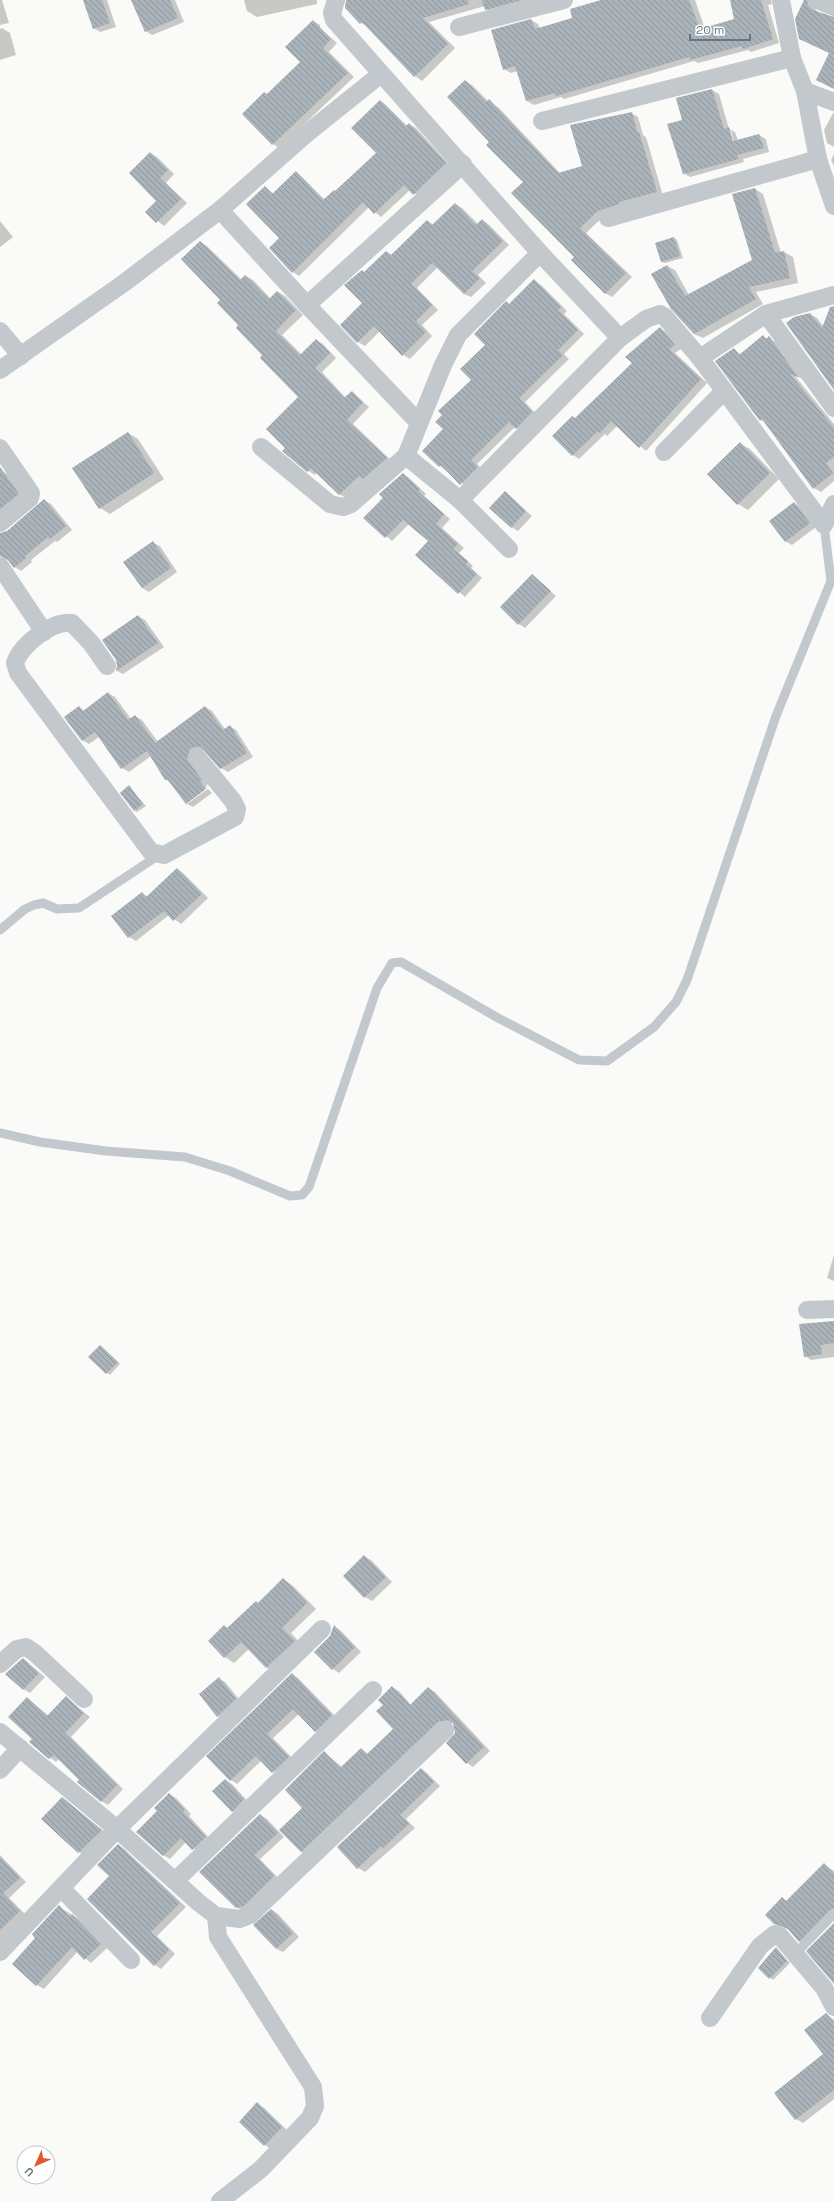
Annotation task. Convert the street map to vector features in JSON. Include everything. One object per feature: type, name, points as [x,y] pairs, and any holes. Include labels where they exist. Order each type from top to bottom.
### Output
[{"type":"street","points":[[336,0],[332,13],[334,20],[463,164],[540,253],[620,338]]},
{"type":"street","points":[[459,27],[564,0]]},
{"type":"street","points":[[781,0],[792,58],[805,90],[818,159],[834,206]]},
{"type":"street","points":[[817,0],[834,7]]},
{"type":"street","points":[[542,121],[792,58]]},
{"type":"street","points":[[0,370],[124,283],[220,210],[305,136],[381,74]]},
{"type":"street","points":[[805,90],[834,102]]},
{"type":"street","points":[[608,218],[818,159]]},
{"type":"street","points":[[307,305],[463,164]]},
{"type":"street","points":[[220,210],[307,305],[420,423]]},
{"type":"street","points":[[262,446],[330,504],[343,507],[358,498],[406,456],[443,364],[458,335],[540,253]]},
{"type":"street","points":[[700,358],[766,314],[834,295]]},
{"type":"street","points":[[460,500],[620,338],[646,319],[660,314],[665,317],[700,358],[824,525],[834,504]]},
{"type":"street","points":[[766,314],[834,408]]},
{"type":"street","points":[[0,331],[20,356]]},
{"type":"street","points":[[664,452],[724,391]]},
{"type":"street","points":[[0,448],[31,493],[30,498],[0,523]]},
{"type":"street","points":[[406,456],[460,500],[509,549]]},
{"type":"street","points":[[0,566],[44,632]]},
{"type":"street","points":[[107,666],[91,643],[72,623],[56,625],[44,632],[20,651],[15,663],[18,673],[148,850],[159,855],[164,855],[235,817],[237,813],[236,806],[233,801],[197,757]]},
{"type":"street","points":[[807,1310],[834,1309]]},
{"type":"street","points":[[0,1952],[117,1829],[322,1629]]},
{"type":"street","points":[[0,1664],[17,1649],[26,1647],[35,1653],[84,1699]]},
{"type":"street","points":[[176,1880],[373,1690]]},
{"type":"street","points":[[0,1732],[117,1829],[176,1880],[198,1902],[216,1916],[240,1919],[250,1914],[445,1730]]},
{"type":"street","points":[[0,1770],[20,1748]]},
{"type":"street","points":[[61,1888],[131,1960]]},
{"type":"street","points":[[216,1916],[218,1937],[313,2087],[315,2106],[310,2118],[261,2169],[220,2201]]},
{"type":"street","points":[[710,2018],[760,1946],[770,1936],[775,1934],[780,1936],[824,1988],[834,2007]]},
{"type":"lane","points":[[0,1133],[40,1142],[106,1152],[185,1157],[230,1172],[278,1192],[296,1197],[302,1195],[309,1188],[377,988],[392,963],[401,962],[498,1018],[579,1060],[607,1061],[654,1027],[676,1002],[687,980],[776,716],[831,581],[824,525]]},
{"type":"lane","points":[[0,930],[25,909],[34,905],[43,903],[57,909],[79,908],[159,855]]},
{"type":"lane","points":[[795,1954],[834,1914]]},
{"type":"building","points":[[83,0],[102,0],[110,23],[93,29]]},
{"type":"building","points":[[131,0],[170,0],[178,18],[145,32]]},
{"type":"building","points":[[346,0],[468,0],[469,4],[423,18],[448,44],[414,77],[362,22],[360,24],[345,8]]},
{"type":"building","points":[[482,0],[522,0],[485,10]]},
{"type":"building","points":[[601,0],[689,0],[700,29],[734,19],[730,0],[761,0],[773,39],[743,49],[742,46],[690,60],[689,57],[556,96],[555,93],[526,101],[515,66],[503,70],[491,30],[531,19],[535,29],[572,18],[570,9]]},
{"type":"building","points":[[804,0],[807,0],[808,6],[813,10],[834,17],[834,89],[816,80],[829,53],[799,39],[795,19]]},
{"type":"building","points":[[313,20],[331,39],[323,48],[348,73],[272,145],[242,114],[264,92],[267,94],[300,62],[285,47]]},
{"type":"building","points":[[465,80],[486,102],[489,99],[558,173],[582,166],[570,125],[632,112],[657,192],[619,202],[619,204],[598,211],[580,228],[626,273],[605,294],[571,260],[574,257],[511,193],[523,182],[486,145],[489,142],[447,97]]},
{"type":"building","points":[[712,89],[724,129],[729,127],[733,141],[759,134],[764,148],[737,155],[739,159],[683,174],[667,124],[682,120],[676,98]]},
{"type":"building","points":[[380,100],[406,126],[409,123],[446,163],[413,195],[404,185],[374,214],[363,202],[292,273],[269,248],[279,238],[246,204],[265,186],[272,194],[296,171],[323,200],[334,190],[335,191],[376,153],[351,128]]},
{"type":"building","points":[[150,152],[168,170],[160,178],[181,199],[156,223],[145,212],[156,201],[129,173]]},
{"type":"building","points":[[755,188],[775,253],[784,251],[790,278],[749,287],[756,299],[694,334],[671,309],[651,274],[667,265],[685,296],[752,260],[732,194]]},
{"type":"building","points":[[455,203],[476,225],[482,219],[503,241],[472,271],[480,278],[464,294],[432,263],[411,284],[432,305],[416,321],[426,332],[402,356],[374,326],[357,343],[340,325],[362,303],[344,285],[362,270],[364,272],[386,251],[391,255],[427,220],[432,225]]},
{"type":"building","points":[[674,237],[680,256],[661,262],[655,243]]},
{"type":"building","points":[[200,241],[240,280],[245,275],[269,299],[277,291],[296,310],[276,331],[300,355],[316,339],[330,353],[315,368],[344,398],[352,391],[363,402],[347,420],[387,458],[363,479],[359,476],[339,495],[311,468],[307,472],[282,451],[285,448],[266,429],[298,397],[260,358],[262,355],[236,328],[238,325],[217,303],[220,300],[181,259]]},
{"type":"building","points":[[534,279],[561,307],[558,310],[578,330],[558,350],[563,355],[519,398],[532,412],[516,429],[509,422],[471,460],[478,467],[460,485],[441,465],[439,467],[422,451],[443,429],[435,422],[442,415],[438,411],[471,380],[460,369],[485,345],[474,334],[506,301],[509,304]]},
{"type":"building","points":[[834,306],[834,390],[786,323],[794,317],[810,313],[822,328],[830,307]]},
{"type":"building","points":[[660,327],[675,345],[669,349],[701,379],[639,448],[611,421],[600,433],[598,431],[572,456],[552,436],[572,416],[575,418],[632,363],[625,357]]},
{"type":"building","points":[[763,335],[766,339],[769,336],[798,377],[790,374],[834,428],[834,457],[826,463],[833,473],[813,489],[762,419],[760,421],[715,361],[734,348],[739,355]]},
{"type":"building","points":[[128,432],[154,473],[99,509],[72,468]]},
{"type":"building","points":[[740,442],[770,473],[737,505],[707,474]]},
{"type":"building","points":[[0,467],[19,494],[0,509]]},
{"type":"building","points":[[403,473],[420,489],[418,491],[444,514],[436,524],[458,544],[453,549],[468,561],[466,564],[477,574],[458,594],[415,555],[428,541],[403,520],[385,538],[363,518],[383,498],[379,494]]},
{"type":"building","points":[[505,491],[526,511],[511,528],[489,508]]},
{"type":"building","points":[[44,499],[66,526],[50,539],[48,537],[25,556],[26,558],[14,568],[8,560],[0,556],[0,533],[7,531]]},
{"type":"building","points":[[794,502],[810,523],[785,542],[769,521]]},
{"type":"building","points":[[153,541],[171,568],[142,588],[123,562]]},
{"type":"building","points":[[532,574],[551,591],[518,625],[500,607]]},
{"type":"building","points":[[138,615],[158,643],[116,671],[116,660],[102,640]]},
{"type":"building","points":[[108,692],[128,720],[135,715],[155,743],[205,706],[223,730],[230,725],[247,753],[220,769],[201,747],[190,749],[187,759],[202,780],[200,782],[206,789],[186,804],[167,779],[165,780],[147,751],[121,769],[95,732],[82,741],[64,717],[79,706],[83,711]]},
{"type":"building","points":[[129,785],[143,804],[134,811],[120,793]]},
{"type":"building","points":[[177,868],[202,894],[173,921],[164,911],[128,938],[111,916],[142,892],[146,897]]},
{"type":"building","points":[[834,1321],[834,1343],[821,1345],[822,1354],[804,1357],[799,1324]]},
{"type":"building","points":[[100,1345],[118,1362],[106,1374],[88,1357]]},
{"type":"building","points":[[364,1555],[386,1577],[364,1598],[343,1576]]},
{"type":"building","points":[[283,1578],[307,1603],[282,1628],[295,1641],[266,1668],[241,1642],[224,1658],[208,1641],[224,1625],[227,1628],[256,1601],[258,1603]]},
{"type":"building","points":[[334,1625],[355,1647],[332,1670],[314,1652],[330,1636]]},
{"type":"building","points":[[23,1658],[39,1673],[23,1690],[5,1674]]},
{"type":"building","points":[[292,1673],[332,1715],[315,1732],[293,1709],[267,1734],[289,1757],[272,1773],[256,1756],[230,1781],[206,1756]]},
{"type":"building","points":[[219,1677],[236,1699],[217,1717],[199,1694]]},
{"type":"building","points":[[392,1686],[410,1705],[428,1687],[484,1747],[466,1764],[446,1743],[455,1733],[453,1723],[448,1720],[438,1722],[301,1852],[279,1830],[302,1808],[285,1790],[324,1751],[340,1768],[361,1748],[367,1754],[393,1729],[376,1711],[383,1705],[378,1700]]},
{"type":"building","points":[[66,1696],[84,1713],[65,1733],[117,1785],[101,1802],[77,1782],[79,1780],[54,1755],[49,1759],[29,1742],[32,1739],[8,1717],[27,1697],[47,1716]]},
{"type":"building","points":[[421,1768],[434,1782],[400,1815],[409,1824],[383,1848],[381,1846],[357,1869],[337,1847]]},
{"type":"building","points":[[225,1779],[244,1799],[232,1812],[212,1791]]},
{"type":"building","points":[[169,1793],[185,1810],[183,1812],[206,1837],[192,1850],[181,1838],[163,1856],[136,1832],[157,1811],[154,1808]]},
{"type":"building","points":[[62,1797],[102,1830],[78,1853],[41,1819]]},
{"type":"building","points":[[260,1814],[278,1833],[254,1855],[274,1876],[244,1906],[236,1908],[199,1872]]},
{"type":"building","points":[[118,1844],[180,1903],[151,1932],[169,1950],[154,1966],[87,1899],[109,1876],[97,1865]]},
{"type":"building","points":[[0,1857],[20,1878],[3,1893],[20,1911],[0,1930]]},
{"type":"building","points":[[824,1863],[834,1873],[834,1908],[830,1910],[799,1942],[788,1929],[774,1924],[765,1915],[782,1897],[786,1901]]},
{"type":"building","points":[[59,1905],[70,1917],[72,1914],[101,1944],[84,1960],[72,1947],[36,1986],[12,1964],[35,1938],[32,1934]]},
{"type":"building","points":[[271,1909],[293,1933],[276,1949],[253,1925]]},
{"type":"building","points":[[834,1923],[834,1984],[806,1951]]},
{"type":"building","points":[[776,1947],[787,1961],[769,1979],[758,1968]]},
{"type":"building","points":[[826,2013],[834,2022],[834,2090],[795,2120],[774,2093],[823,2054],[804,2030]]},
{"type":"building","points":[[257,2102],[282,2127],[264,2146],[239,2122]]}]
